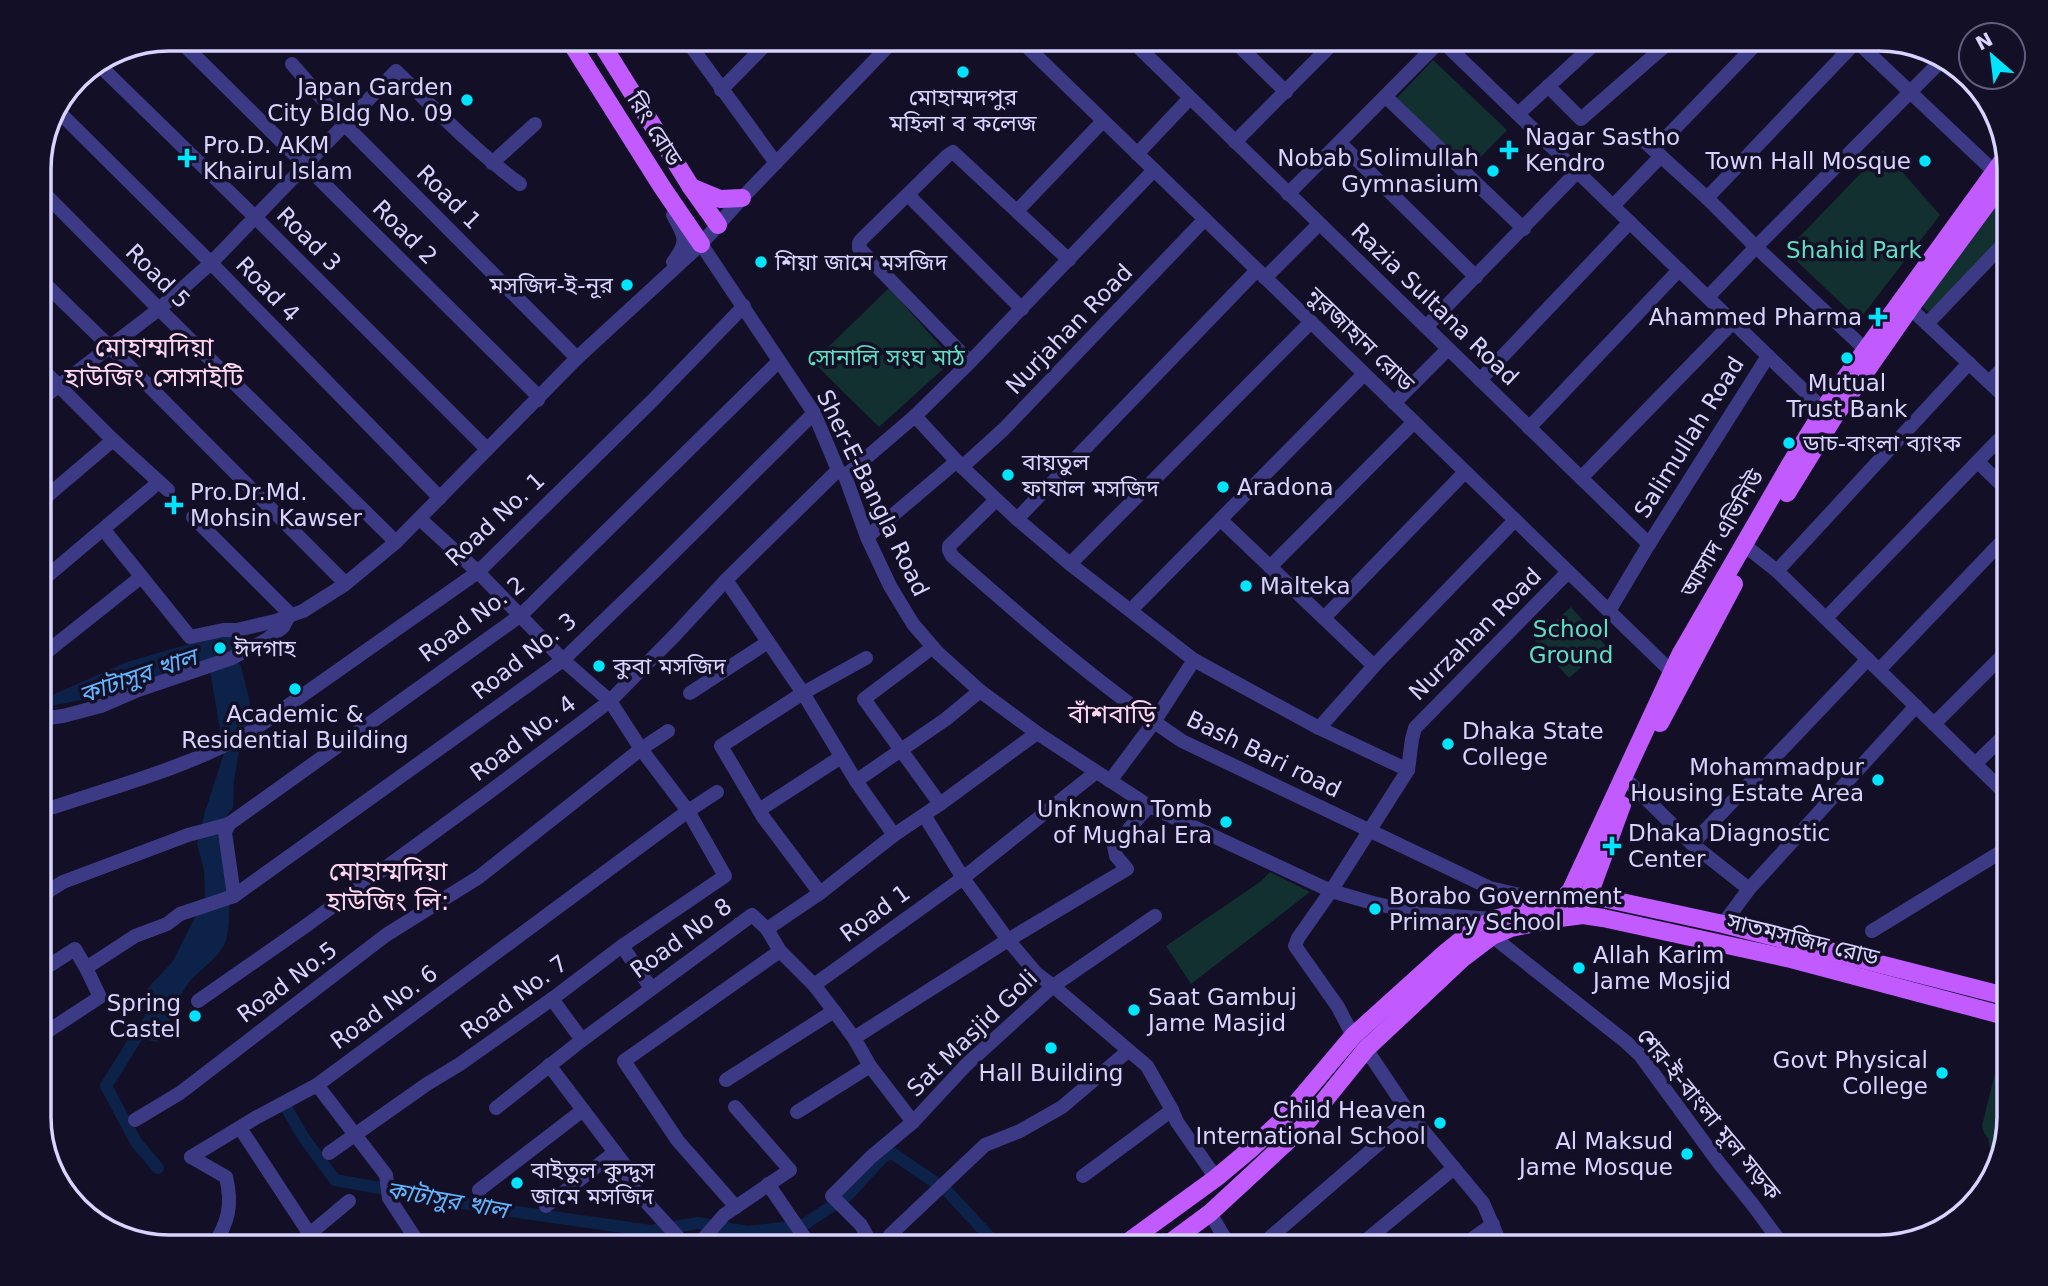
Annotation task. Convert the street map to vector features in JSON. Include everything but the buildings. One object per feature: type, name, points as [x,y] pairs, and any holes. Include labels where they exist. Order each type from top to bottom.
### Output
[{"type":"main road","name":"রিং রোড","points":[[576,51],[701,244]]},
{"type":"main road","name":"রিং রোড","points":[[606,51],[718,225]]},
{"type":"main road","points":[[592,76],[613,64]]},
{"type":"main road","name":"আসাদ এভিনিউ","points":[[1556,910],[1571,890],[1676,676],[1748,547],[1866,350],[1997,181]]},
{"type":"main road","name":"আসাদ এভিনিউ","points":[[1829,413],[1910,309],[1997,182]]},
{"type":"main road","points":[[691,187],[720,199],[742,198]]},
{"type":"main road","name":"আসাদ এভিনিউ","points":[[1583,915],[1630,783],[1676,676]]},
{"type":"main road","name":"সাতমসজিদ রোড","points":[[1571,890],[1590,892],[1723,924],[1997,995]]},
{"type":"main road","name":"সাতমসজিদ রোড","points":[[1493,927],[1538,908],[1556,910],[1791,959],[1997,1014]]},
{"type":"main road","points":[[1139,1235],[1253,1147],[1282,1120],[1353,1035],[1445,953],[1471,932],[1493,927]]},
{"type":"main road","points":[[1189,1235],[1303,1127],[1366,1049],[1493,927]]},
{"type":"main road","points":[[1200,1190],[1213,1210]]},
{"type":"street","name":"Road 2","points":[[190,51],[535,393],[538,400]]},
{"type":"street","points":[[694,51],[776,163]]},
{"type":"street","points":[[721,90],[759,51]]},
{"type":"street","points":[[104,530],[190,637],[275,621],[313,605],[345,583],[420,519],[577,358],[701,244],[884,51]]},
{"type":"street","name":"নুরজাহান রোড","points":[[1031,51],[1676,676]]},
{"type":"street","name":"Razia Sultana Road","points":[[1142,51],[1649,544]]},
{"type":"street","points":[[1246,51],[1286,92]]},
{"type":"street","points":[[1235,142],[1325,51]]},
{"type":"street","points":[[1288,194],[1429,51]]},
{"type":"street","points":[[1452,51],[1829,413]]},
{"type":"street","points":[[1518,114],[1587,51]]},
{"type":"street","points":[[1548,86],[1581,119],[1659,51]]},
{"type":"street","points":[[1613,206],[1653,148],[1749,51]]},
{"type":"street","points":[[1707,198],[1844,51]]},
{"type":"street","points":[[1866,51],[1997,171]]},
{"type":"street","name":"Road 1","points":[[292,64],[344,124],[577,358]]},
{"type":"street","points":[[1708,297],[1936,66]]},
{"type":"street","name":"Road 3","points":[[105,71],[487,449]]},
{"type":"street","points":[[51,391],[159,309],[211,263],[396,71],[459,133],[520,184]]},
{"type":"street","points":[[1385,97],[1524,229]]},
{"type":"street","points":[[1138,154],[1190,98]]},
{"type":"street","name":"Road 4","points":[[63,116],[440,498]]},
{"type":"street","points":[[1017,211],[1103,121]]},
{"type":"street","points":[[492,163],[535,124]]},
{"type":"street","name":"Razia Sultana Road","points":[[1340,143],[1476,277]]},
{"type":"street","points":[[1653,148],[1866,350]]},
{"type":"street","points":[[970,362],[859,248],[862,239],[953,152],[1069,260]]},
{"type":"street","points":[[841,473],[915,415],[970,362],[1154,170]]},
{"type":"street","points":[[1426,327],[1577,172]]},
{"type":"street","points":[[648,293],[683,250],[680,228],[669,209],[668,195]]},
{"type":"street","points":[[908,195],[1022,309]]},
{"type":"street","name":"Road 5","points":[[51,200],[396,542]]},
{"type":"street","name":"Nurjahan Road","points":[[867,537],[1004,429],[1205,219]]},
{"type":"street","points":[[1480,380],[1630,222]]},
{"type":"street","points":[[1017,519],[1261,274],[1320,224]]},
{"type":"street","name":"Sher-E-Bangla Road","points":[[701,244],[814,413],[867,537],[903,610],[933,647],[980,691],[1095,773],[1149,807],[1331,891],[1422,914],[1493,927]]},
{"type":"street","points":[[1927,324],[1997,251]]},
{"type":"street","points":[[1530,428],[1679,270]]},
{"type":"street","points":[[51,290],[345,583]]},
{"type":"street","name":"Road No. 1","points":[[51,808],[195,760],[249,733],[478,572],[652,401],[744,306]]},
{"type":"street","points":[[1910,309],[1997,389]]},
{"type":"street","points":[[1070,564],[1311,322]]},
{"type":"street","points":[[1581,478],[1733,322]]},
{"type":"street","points":[[1394,403],[1448,349]]},
{"type":"street","name":"Salimullah Road","points":[[1609,611],[1768,356]]},
{"type":"street","name":"Road No. 2","points":[[227,824],[521,615],[779,361]]},
{"type":"street","points":[[1777,571],[1969,363]]},
{"type":"street","points":[[1131,610],[1364,374]]},
{"type":"street","points":[[1989,382],[1997,374]]},
{"type":"street","points":[[51,377],[113,440],[164,486],[51,573]]},
{"type":"street","name":"Road No. 3","points":[[86,968],[135,936],[167,924],[180,914],[232,897],[563,660],[814,413]]},
{"type":"street","points":[[915,415],[960,464],[1017,519],[1070,564],[1194,660],[1319,727],[1408,770],[1295,946],[1338,1006],[1353,1035],[1366,1049],[1411,1116],[1483,1203],[1497,1235]]},
{"type":"street","points":[[1270,566],[1414,422]]},
{"type":"street","points":[[51,493],[113,440]]},
{"type":"street","points":[[1826,618],[1997,442]]},
{"type":"street","points":[[1978,462],[1997,480]]},
{"type":"street","points":[[1324,618],[1465,471]]},
{"type":"street","name":"Road No. 4","points":[[198,1001],[307,925],[610,701],[726,580],[841,473]]},
{"type":"street","name":"Bash Bari road","points":[[996,500],[949,546],[948,550],[952,556],[1050,642],[1154,722],[1182,741],[1368,831],[1490,888],[1541,900],[1556,910]]},
{"type":"street","points":[[193,517],[290,614]]},
{"type":"street","points":[[420,519],[478,572],[563,660],[610,701],[641,749],[688,811]]},
{"type":"street","points":[[1221,520],[1374,666]]},
{"type":"street","points":[[1319,727],[1515,520]]},
{"type":"street","points":[[1748,547],[1777,571],[1997,785]]},
{"type":"street","points":[[1880,670],[1997,548]]},
{"type":"street","name":"Nurzahan Road","points":[[1408,770],[1415,728],[1568,572]]},
{"type":"street","points":[[51,648],[141,577]]},
{"type":"street","points":[[726,580],[803,693],[856,781],[894,835]]},
{"type":"street","points":[[51,718],[101,706],[239,654],[266,640],[283,627],[290,614]]},
{"type":"street","points":[[237,630],[244,643],[239,654]]},
{"type":"street","points":[[690,693],[768,642]]},
{"type":"street","points":[[933,647],[864,699],[940,804]]},
{"type":"street","points":[[820,893],[759,810],[721,746],[803,693],[866,658]]},
{"type":"street","points":[[1692,844],[1868,659]]},
{"type":"street","points":[[1110,781],[1154,722],[1194,660]]},
{"type":"street","points":[[1934,724],[1997,662]]},
{"type":"street","points":[[856,781],[946,719],[980,691]]},
{"type":"street","points":[[1723,924],[1749,889],[1916,706]]},
{"type":"street","name":"Road No.5","points":[[135,1120],[180,1093],[386,936],[479,877],[641,749],[668,731]]},
{"type":"street","points":[[768,929],[1037,733]]},
{"type":"street","points":[[1975,764],[1997,743]]},
{"type":"street","points":[[759,810],[841,757]]},
{"type":"street","name":"Road 1","points":[[814,985],[963,878],[1095,773]]},
{"type":"street","points":[[1630,783],[1692,844],[1749,889]]},
{"type":"street","name":"Road No. 6","points":[[220,1235],[229,1211],[230,1195],[226,1177],[191,1157],[317,1085],[717,792]]},
{"type":"street","points":[[854,1038],[1008,940],[1127,869],[1116,856],[1114,846],[1149,807]]},
{"type":"street","name":"Road No. 7","points":[[329,1153],[460,1064],[622,946],[725,876],[688,811]]},
{"type":"street","points":[[924,815],[963,878],[1036,973],[1147,1066],[1177,1122],[1216,1178]]},
{"type":"street","points":[[51,890],[63,882],[188,835],[227,824],[225,832],[232,897]]},
{"type":"street","points":[[1872,931],[1997,855]]},
{"type":"street","name":"Road No 8","points":[[496,1108],[582,1040],[752,915],[768,929],[780,951],[814,985],[912,1122]]},
{"type":"street","name":"Sat Masjid Goli","points":[[866,1235],[861,1225],[832,1196],[871,1157],[912,1122],[966,1065],[1053,986],[1155,916]]},
{"type":"street","name":"শের-ই-বাংলা মূল সড়ক","points":[[1493,927],[1640,1055],[1775,1235]]},
{"type":"street","points":[[622,946],[651,988]]},
{"type":"street","points":[[51,964],[75,949],[100,997],[51,1030]]},
{"type":"street","points":[[730,1211],[624,1061],[780,951]]},
{"type":"street","points":[[552,999],[582,1040]]},
{"type":"street","points":[[726,1080],[834,1011]]},
{"type":"street","points":[[890,1235],[985,1145],[1020,1131],[1062,1107],[1128,1051]]},
{"type":"street","points":[[550,1065],[630,1172],[628,1182],[677,1235]]},
{"type":"street","points":[[797,1112],[870,1066]]},
{"type":"street","points":[[317,1085],[386,1175],[389,1198],[413,1235]]},
{"type":"street","points":[[707,1235],[730,1211],[790,1170],[735,1107]]},
{"type":"street","points":[[479,1190],[583,1110]]},
{"type":"street","points":[[1083,1176],[1172,1110]]},
{"type":"street","points":[[1274,1235],[1411,1116]]},
{"type":"street","points":[[240,1128],[309,1233],[349,1201]]},
{"type":"street","points":[[546,1206],[615,1152]]},
{"type":"street","points":[[1374,1235],[1454,1168]]},
{"type":"street","points":[[768,1184],[803,1235]]},
{"type":"street","points":[[1213,1210],[1224,1235]]},
{"type":"street","points":[[1478,1235],[1493,1224]]},
{"type":"green space","points":[[1433,60],[1507,130],[1470,168],[1396,99]]},
{"type":"green space","name":"Shahid Park","points":[[1883,150],[1940,215],[1859,320],[1786,251]]},
{"type":"green space","points":[[1997,205],[1997,243],[1931,314],[1921,306]]},
{"type":"green space","name":"সোনালি সংঘ মাঠ","points":[[889,288],[953,360],[879,427],[813,362]]},
{"type":"green space","name":"School Ground","points":[[1571,607],[1606,646],[1569,678],[1535,640]]},
{"type":"green space","points":[[1270,872],[1310,892],[1191,984],[1166,946],[1260,882]]},
{"type":"green space","points":[[1997,1065],[1996,1132],[1991,1153],[1982,1126]]},
{"type":"water","points":[[227,633],[233,636],[232,657],[241,666],[250,703],[251,722],[239,751],[233,808],[227,815],[222,831],[229,898],[228,933],[224,946],[186,986],[157,1042],[143,1039],[147,989],[173,961],[205,897],[204,870],[197,844],[224,753],[208,659],[88,699],[51,706],[51,696],[127,662]]},
{"type":"waterway","name":"কাটাসুর খাল","points":[[152,1017],[106,1086],[136,1142],[158,1168]]},
{"type":"waterway","name":"কাটাসুর খাল","points":[[287,1109],[304,1138],[335,1180],[497,1209],[651,1231],[698,1223],[747,1232],[802,1226],[848,1195],[884,1156],[892,1153],[946,1190],[988,1235]]},
{"type":"place","name":"মোহাম্মদপুর মহিলা ব কলেজ","points":[[963,72]]},
{"type":"place","name":"Japan Garden City Bldg No. 09","points":[[467,100]]},
{"type":"place","name":"Nagar Sastho Kendro","points":[[1509,150]]},
{"type":"place","name":"Pro.D. AKM Khairul Islam","points":[[187,158]]},
{"type":"place","name":"Town Hall Mosque","points":[[1925,161]]},
{"type":"place","name":"Nobab Solimullah Gymnasium","points":[[1493,171]]},
{"type":"place","name":"শিয়া জামে মসজিদ","points":[[761,262]]},
{"type":"place","name":"মসজিদ-ই-নূর","points":[[627,285]]},
{"type":"place","name":"Ahammed Pharma","points":[[1878,317]]},
{"type":"place","name":"Mutual Trust Bank","points":[[1847,358]]},
{"type":"place","name":"ডাচ-বাংলা ব্যাংক","points":[[1789,443]]},
{"type":"place","name":"বায়তুল ফাযাল মসজিদ","points":[[1008,475]]},
{"type":"place","name":"Aradona","points":[[1223,487]]},
{"type":"place","name":"Pro.Dr.Md. Mohsin Kawser","points":[[174,505]]},
{"type":"place","name":"Malteka","points":[[1246,586]]},
{"type":"place","name":"ঈদগাহ","points":[[220,648]]},
{"type":"place","name":"কুবা মসজিদ","points":[[599,666]]},
{"type":"place","name":"Academic & Residential Building","points":[[295,689]]},
{"type":"place","name":"Dhaka State College","points":[[1448,744]]},
{"type":"place","name":"Mohammadpur Housing Estate Area","points":[[1878,780]]},
{"type":"place","name":"Unknown Tomb of Mughal Era","points":[[1226,822]]},
{"type":"place","name":"Dhaka Diagnostic Center","points":[[1612,846]]},
{"type":"place","name":"Borabo Government Primary School","points":[[1375,909]]},
{"type":"place","name":"Allah Karim Jame Mosjid","points":[[1579,968]]},
{"type":"place","name":"Saat Gambuj Jame Masjid","points":[[1134,1010]]},
{"type":"place","name":"Spring Castel","points":[[195,1016]]},
{"type":"place","name":"Hall Building","points":[[1051,1048]]},
{"type":"place","name":"Govt Physical College","points":[[1942,1073]]},
{"type":"place","name":"Child Heaven International School","points":[[1440,1123]]},
{"type":"place","name":"Al Maksud Jame Mosque","points":[[1687,1154]]},
{"type":"place","name":"বাইতুল কুদ্দুস জামে মসজিদ","points":[[517,1183]]},
{"type":"district","name":"মোহাম্মদিয়া হাউজিং সোসাইটি","points":[[154,362]]},
{"type":"district","name":"বাঁশবাড়ি","points":[[1112,714]]},
{"type":"district","name":"মোহাম্মদিয়া হাউজিং লি:","points":[[388,886]]}]
